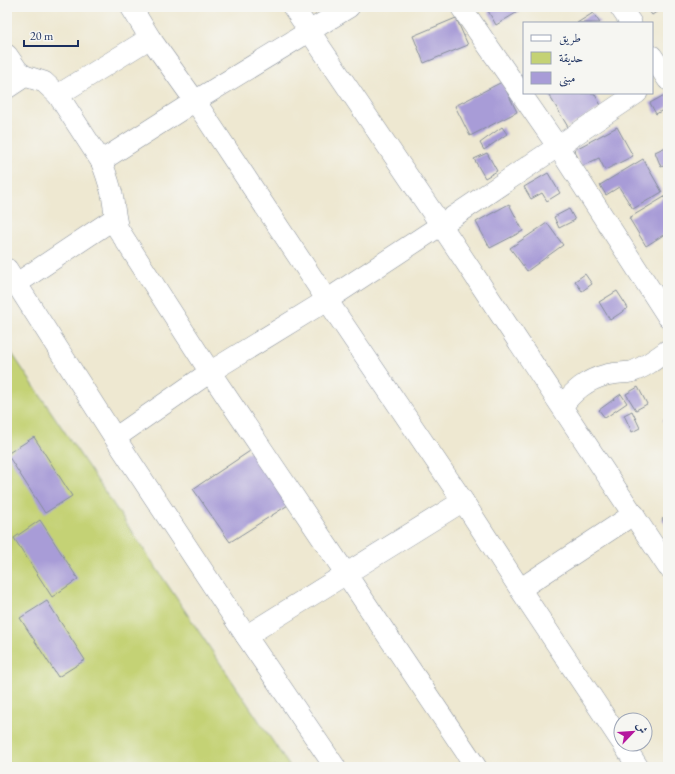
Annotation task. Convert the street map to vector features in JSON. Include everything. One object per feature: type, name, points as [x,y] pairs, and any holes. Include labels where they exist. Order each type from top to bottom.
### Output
[{"type":"street","points":[[131,7],[150,38],[195,101],[463,501],[613,729]]},
{"type":"street","points":[[293,7],[441,225],[668,567]]},
{"type":"street","points":[[101,161],[195,101],[349,7]]},
{"type":"street","points":[[461,7],[558,147],[668,317]]},
{"type":"street","points":[[620,7],[629,22]]},
{"type":"street","points":[[58,95],[150,38]]},
{"type":"street","points":[[7,55],[18,71],[26,76],[44,82],[58,95],[101,161],[106,172],[112,194],[118,229],[210,372],[476,767]]},
{"type":"street","points":[[653,58],[663,77]]},
{"type":"street","points":[[7,88],[26,76]]},
{"type":"street","points":[[115,438],[210,372],[327,300],[636,94]]},
{"type":"street","points":[[115,218],[12,277],[115,438],[335,767]]},
{"type":"street","points":[[562,406],[579,386],[590,380],[606,375],[631,372],[668,350]]},
{"type":"street","points":[[246,636],[365,560],[463,501]]},
{"type":"street","points":[[520,589],[634,514]]},
{"type":"street","points":[[628,752],[638,767]]},
{"type":"green space","points":[[7,346],[290,767],[7,767]]},
{"type":"building","points":[[486,7],[526,7],[496,25]]},
{"type":"building","points":[[646,7],[664,7],[652,15]]},
{"type":"building","points":[[593,13],[599,22],[579,22]]},
{"type":"building","points":[[456,18],[468,45],[424,63],[413,36]]},
{"type":"building","points":[[502,82],[517,112],[470,136],[455,106]]},
{"type":"building","points":[[668,93],[668,107],[656,114],[650,103]]},
{"type":"building","points":[[595,94],[602,107],[568,127],[549,95]]},
{"type":"building","points":[[502,127],[507,134],[484,150],[480,143]]},
{"type":"building","points":[[617,127],[633,156],[605,170],[599,158],[582,166],[574,150]]},
{"type":"building","points":[[668,146],[668,164],[661,167],[655,152]]},
{"type":"building","points":[[487,153],[497,171],[485,178],[474,159]]},
{"type":"building","points":[[643,159],[662,192],[633,209],[619,187],[606,195],[600,185]]},
{"type":"building","points":[[548,173],[560,193],[547,201],[542,193],[531,199],[524,187]]},
{"type":"building","points":[[666,196],[668,200],[668,232],[646,246],[629,218]]},
{"type":"building","points":[[509,204],[523,231],[490,248],[476,222]]},
{"type":"building","points":[[569,209],[575,220],[559,228],[554,217]]},
{"type":"building","points":[[547,223],[563,245],[527,271],[510,248]]},
{"type":"building","points":[[585,274],[592,284],[582,291],[575,281]]},
{"type":"building","points":[[617,291],[628,308],[610,320],[599,302]]},
{"type":"building","points":[[638,387],[647,404],[636,410],[626,394]]},
{"type":"building","points":[[621,394],[627,403],[605,418],[599,410]]},
{"type":"building","points":[[632,411],[640,428],[632,432],[624,415]]},
{"type":"building","points":[[668,417],[668,429],[663,420]]},
{"type":"building","points":[[34,437],[72,496],[45,513],[7,454]]},
{"type":"building","points":[[259,445],[296,500],[230,542],[193,489]]},
{"type":"building","points":[[668,516],[668,529],[662,519]]},
{"type":"building","points":[[40,520],[78,579],[52,597],[14,538]]},
{"type":"building","points":[[47,601],[85,660],[58,677],[20,618]]}]
